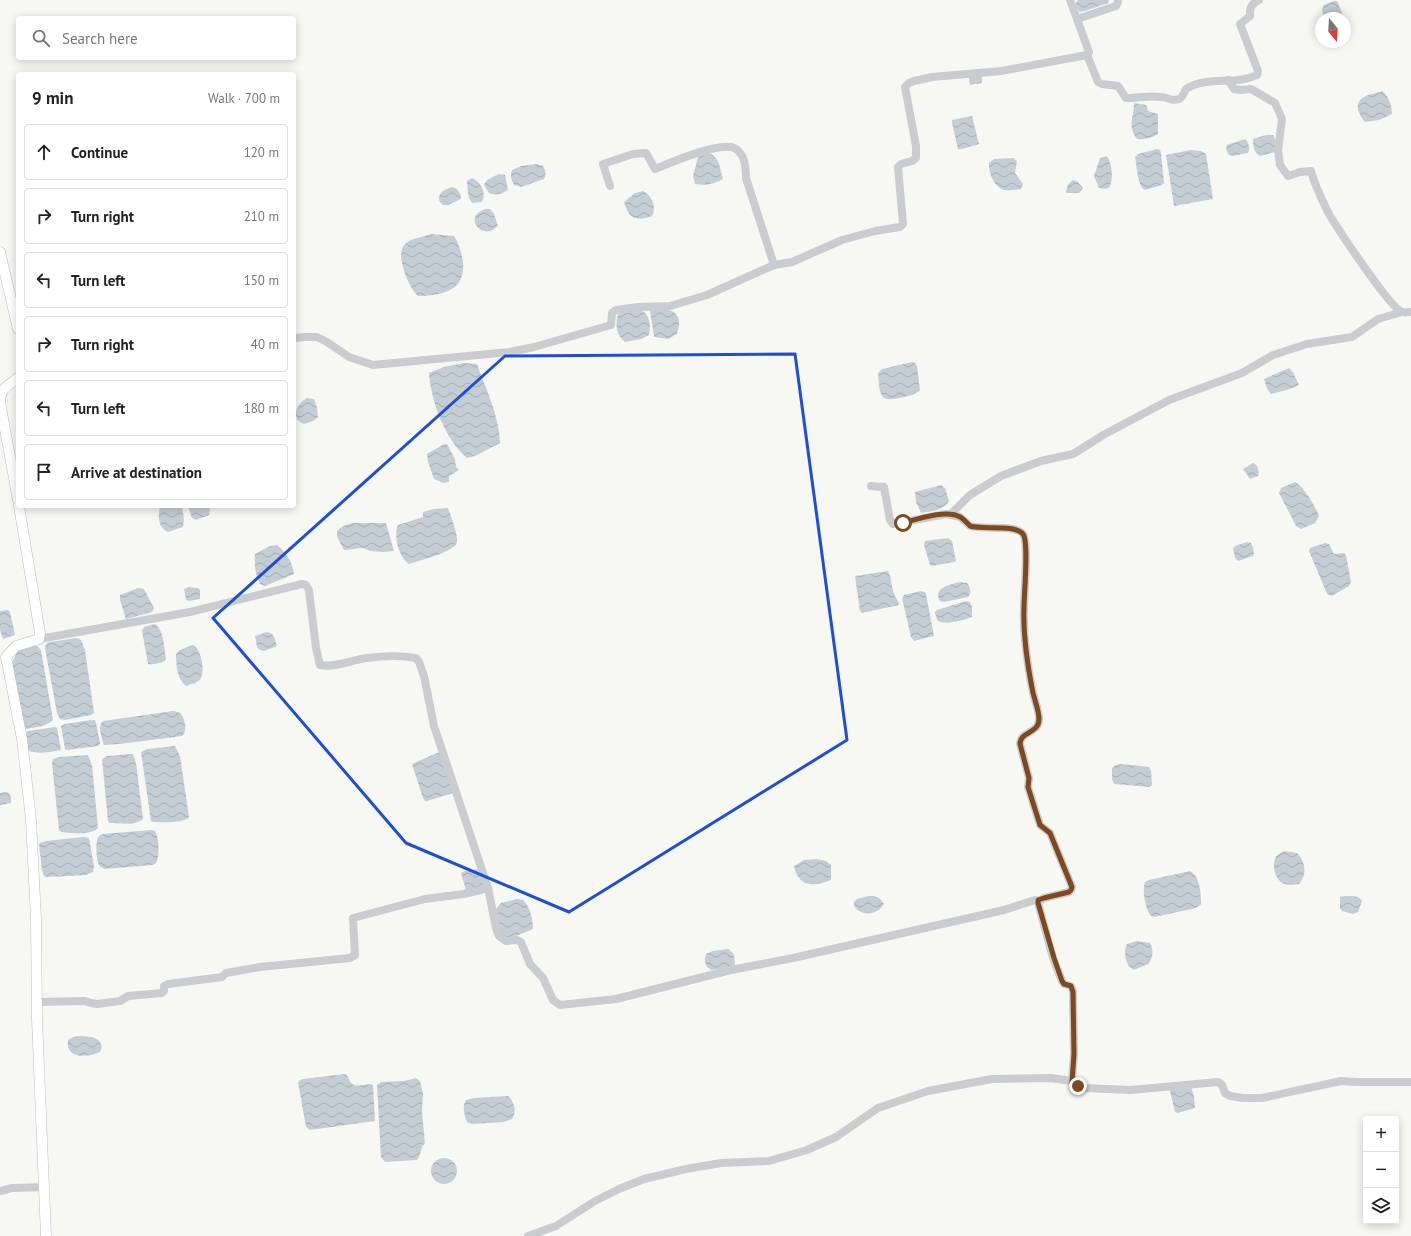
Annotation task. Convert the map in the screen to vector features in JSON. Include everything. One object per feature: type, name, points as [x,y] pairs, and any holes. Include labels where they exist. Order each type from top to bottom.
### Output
[{"type":"main road","points":[[0,252],[16,320]]},
{"type":"main road","points":[[16,380],[0,394],[0,402],[16,489]]},
{"type":"main road","points":[[19,508],[40,628],[39,639],[16,646],[3,657],[22,739],[31,820],[36,919],[37,1002],[46,1236]]},
{"type":"street","points":[[1070,0],[1089,52],[1087,55],[1098,82],[1118,86],[1126,98],[1155,96],[1166,97],[1174,100],[1183,96],[1186,88],[1199,82],[1242,80],[1257,75],[1258,71],[1240,24],[1250,16],[1249,10],[1255,2],[1259,0]]},
{"type":"street","points":[[1076,19],[1116,6],[1118,0]]},
{"type":"street","points":[[296,338],[317,337],[349,357],[373,365],[510,352],[534,347],[611,325],[612,313],[616,310],[638,306],[670,306],[707,295],[774,264],[792,262],[842,240],[875,231],[900,227],[903,224],[898,167],[901,164],[912,161],[916,158],[916,146],[905,87],[909,83],[932,77],[1001,71],[1087,55]]},
{"type":"street","points":[[1228,80],[1234,89],[1252,89],[1275,103],[1282,119],[1278,150],[1280,165],[1288,176],[1300,172],[1311,171],[1315,186],[1329,214],[1394,306],[1402,312]]},
{"type":"street","points":[[610,186],[603,164],[633,154],[646,152],[655,169],[679,159],[713,149],[732,147],[740,152],[746,168],[746,178],[774,264]]},
{"type":"street","points":[[950,515],[970,495],[1001,476],[1041,461],[1073,454],[1105,434],[1169,400],[1242,373],[1273,355],[1307,344],[1352,337],[1378,319],[1402,312],[1411,312]]},
{"type":"street","points":[[39,639],[190,612],[302,584],[306,585],[309,590],[316,648],[320,665],[331,665],[366,658],[397,657],[416,658],[419,662],[424,676],[434,726],[488,888],[499,936],[506,941],[517,940],[521,942],[530,964],[543,978],[553,1000],[560,1004],[616,999],[731,970],[793,958],[1004,910],[1069,892],[1072,889],[1050,833],[1040,825],[1028,787],[1029,778],[1020,744],[1022,736],[1036,728],[1039,720],[1033,692],[1024,616],[1024,535],[1011,528],[970,526],[960,517],[950,515],[925,517],[903,523],[892,524],[884,487],[871,486]]},
{"type":"street","points":[[37,1002],[85,1001],[97,1004],[120,1001],[128,996],[162,993],[164,991],[164,986],[168,984],[222,977],[226,973],[260,967],[350,958],[355,954],[353,918],[426,899],[464,894],[488,888]]},
{"type":"street","points":[[1038,900],[1062,981],[1064,984],[1071,986],[1073,992],[1074,1054],[1072,1082]]},
{"type":"street","points":[[528,1236],[556,1226],[595,1201],[644,1179],[686,1169],[721,1163],[769,1160],[807,1150],[836,1137],[878,1108],[928,1091],[992,1079],[1051,1078],[1072,1082],[1084,1088],[1131,1090],[1218,1082],[1230,1096],[1243,1098],[1262,1098],[1341,1081],[1362,1083],[1411,1082]]},
{"type":"street","points":[[0,1191],[12,1188],[45,1187]]},
{"type":"highlighted area","points":[[795,354],[847,740],[569,912],[406,843],[213,618],[505,356]]},
{"type":"water","points":[[1078,0],[1109,0],[1108,3],[1080,12],[1076,6]]},
{"type":"water","points":[[1337,1],[1342,12],[1323,12],[1322,9],[1324,5]]},
{"type":"water","points":[[970,76],[982,76],[982,83],[970,85]]},
{"type":"water","points":[[1382,91],[1390,101],[1392,114],[1379,120],[1365,122],[1359,113],[1359,102],[1366,96]]},
{"type":"water","points":[[1134,103],[1146,105],[1148,111],[1158,114],[1158,134],[1153,137],[1137,139],[1132,130]]},
{"type":"water","points":[[972,116],[979,144],[958,149],[952,120]]},
{"type":"water","points":[[1266,135],[1273,135],[1276,142],[1275,152],[1260,156],[1255,151],[1253,139]]},
{"type":"water","points":[[1245,139],[1249,146],[1248,153],[1232,156],[1228,154],[1226,149],[1227,145]]},
{"type":"water","points":[[1157,149],[1160,150],[1161,153],[1164,183],[1145,190],[1140,184],[1135,157],[1138,154]]},
{"type":"water","points":[[1191,150],[1201,151],[1206,154],[1213,199],[1174,206],[1166,155]]},
{"type":"water","points":[[708,153],[717,160],[723,179],[710,184],[695,184],[693,176],[698,157]]},
{"type":"water","points":[[1107,156],[1112,176],[1109,188],[1104,189],[1099,188],[1094,176],[1100,158]]},
{"type":"water","points":[[1013,158],[1017,161],[1015,173],[1023,184],[1021,189],[1004,190],[997,186],[992,179],[989,163],[994,159]]},
{"type":"water","points":[[537,164],[543,166],[544,168],[546,174],[544,179],[521,187],[514,185],[511,178],[512,170],[521,166]]},
{"type":"water","points":[[499,174],[505,175],[508,190],[499,194],[489,193],[484,185],[487,180]]},
{"type":"water","points":[[472,178],[478,182],[482,188],[484,195],[482,202],[472,203],[469,198],[467,181]]},
{"type":"water","points":[[1073,180],[1078,182],[1083,188],[1082,190],[1079,193],[1066,193],[1068,186]]},
{"type":"water","points":[[452,187],[459,191],[461,199],[448,205],[443,205],[439,199],[440,194]]},
{"type":"water","points":[[643,191],[653,202],[654,209],[652,216],[637,219],[628,212],[624,202],[635,193]]},
{"type":"water","points":[[485,209],[490,209],[494,214],[498,226],[490,231],[483,231],[475,224],[475,217],[477,214]]},
{"type":"water","points":[[431,234],[454,236],[462,254],[462,275],[456,286],[448,291],[433,295],[418,296],[414,292],[404,271],[401,255],[402,249],[410,240]]},
{"type":"water","points":[[665,309],[674,312],[679,321],[677,334],[668,339],[654,337],[650,310]]},
{"type":"water","points":[[641,310],[648,317],[650,328],[649,335],[641,339],[625,342],[617,330],[618,314]]},
{"type":"water","points":[[912,362],[917,366],[920,390],[914,394],[903,397],[891,399],[884,398],[880,390],[878,373],[882,369]]},
{"type":"water","points":[[464,363],[477,364],[495,413],[500,443],[475,456],[467,458],[459,450],[445,430],[436,407],[430,384],[429,373],[444,367]]},
{"type":"water","points":[[1289,368],[1293,372],[1299,385],[1271,394],[1267,389],[1264,379]]},
{"type":"water","points":[[307,398],[314,399],[318,417],[313,421],[304,424],[297,418],[296,411],[300,404]]},
{"type":"water","points":[[444,444],[447,444],[455,459],[456,467],[459,470],[449,476],[449,482],[443,483],[434,479],[427,454]]},
{"type":"water","points":[[1253,463],[1257,466],[1259,473],[1258,476],[1250,479],[1243,469]]},
{"type":"water","points":[[1295,482],[1302,487],[1319,516],[1315,523],[1301,529],[1296,526],[1279,493],[1281,488]]},
{"type":"water","points":[[941,485],[945,488],[949,501],[947,504],[940,509],[921,513],[916,502],[915,492]]},
{"type":"water","points":[[160,508],[182,508],[184,520],[183,527],[168,532],[164,530],[160,524]]},
{"type":"water","points":[[189,508],[209,508],[209,515],[196,520],[192,518]]},
{"type":"water","points":[[448,508],[456,535],[457,542],[455,546],[443,553],[409,564],[405,561],[398,546],[396,534],[398,525],[423,517],[423,512],[434,509]]},
{"type":"water","points":[[352,523],[386,523],[394,551],[370,551],[363,548],[344,550],[337,537],[337,531],[343,526]]},
{"type":"water","points":[[948,538],[952,541],[956,561],[932,566],[930,565],[924,545],[925,541]]},
{"type":"water","points":[[1247,542],[1251,543],[1254,554],[1253,556],[1238,561],[1235,558],[1233,548]]},
{"type":"water","points":[[1325,543],[1329,544],[1334,554],[1343,553],[1346,555],[1351,582],[1349,586],[1332,596],[1327,594],[1309,551],[1310,548]]},
{"type":"water","points":[[277,545],[284,551],[292,566],[294,574],[265,586],[260,584],[257,576],[255,554],[270,546]]},
{"type":"water","points":[[888,571],[892,588],[899,605],[862,613],[860,611],[855,576]]},
{"type":"water","points":[[960,582],[967,583],[970,588],[968,597],[944,602],[940,601],[938,593],[940,590],[948,585]]},
{"type":"water","points":[[189,587],[198,588],[200,590],[200,599],[189,601],[186,600],[184,589]]},
{"type":"water","points":[[138,588],[144,589],[154,608],[152,612],[126,619],[120,600],[120,595]]},
{"type":"water","points":[[921,591],[925,592],[926,594],[934,636],[914,641],[911,637],[902,598],[904,595]]},
{"type":"water","points":[[966,601],[970,602],[972,607],[972,617],[949,622],[940,622],[937,620],[935,612],[937,610]]},
{"type":"water","points":[[8,610],[10,612],[15,635],[3,639],[0,630],[0,611]]},
{"type":"water","points":[[155,624],[162,635],[166,659],[165,661],[159,663],[148,664],[142,631],[144,627]]},
{"type":"water","points":[[267,632],[273,635],[277,646],[264,651],[260,650],[257,647],[255,636]]},
{"type":"water","points":[[76,638],[81,640],[85,650],[94,713],[91,715],[65,720],[60,719],[57,713],[45,648],[47,643],[50,642]]},
{"type":"water","points":[[193,645],[196,647],[200,655],[203,670],[201,678],[198,681],[186,686],[179,676],[176,654],[180,650]]},
{"type":"water","points":[[37,646],[41,650],[53,720],[44,725],[27,729],[23,725],[11,664],[18,651]]},
{"type":"water","points":[[173,711],[182,715],[185,724],[185,731],[182,736],[104,745],[100,729],[103,721]]},
{"type":"water","points":[[95,720],[96,723],[100,743],[98,746],[65,749],[61,726]]},
{"type":"water","points":[[55,727],[57,728],[61,750],[39,753],[27,750],[25,734],[28,731]]},
{"type":"water","points":[[175,746],[180,756],[189,817],[177,822],[153,822],[151,821],[141,752],[147,749]]},
{"type":"water","points":[[440,753],[453,793],[425,801],[412,764]]},
{"type":"water","points":[[133,754],[136,763],[143,819],[136,823],[110,823],[108,821],[102,759],[107,756]]},
{"type":"water","points":[[88,755],[92,765],[98,828],[95,831],[85,833],[61,832],[59,830],[52,763],[53,759],[59,757]]},
{"type":"water","points":[[1122,764],[1149,767],[1151,771],[1152,785],[1149,787],[1114,784],[1112,779],[1112,768],[1116,765]]},
{"type":"water","points":[[0,793],[9,793],[11,803],[0,805]]},
{"type":"water","points":[[151,830],[155,831],[158,842],[158,856],[156,863],[153,865],[104,869],[99,865],[96,850],[99,836],[103,834]]},
{"type":"water","points":[[83,837],[89,838],[94,866],[93,872],[86,875],[44,876],[42,870],[40,843]]},
{"type":"water","points":[[1284,851],[1297,853],[1304,864],[1304,876],[1299,884],[1285,884],[1279,880],[1276,875],[1274,868],[1275,859],[1277,855]]},
{"type":"water","points":[[817,859],[826,861],[831,865],[831,880],[818,884],[807,884],[803,882],[796,873],[794,866],[804,860]]},
{"type":"water","points":[[480,869],[485,885],[466,890],[461,873]]},
{"type":"water","points":[[1190,871],[1198,881],[1201,904],[1192,909],[1154,917],[1150,915],[1144,899],[1145,882]]},
{"type":"water","points":[[868,896],[878,897],[884,904],[881,908],[874,912],[865,913],[857,910],[854,906],[854,902],[857,899]]},
{"type":"water","points":[[1355,896],[1361,899],[1362,901],[1358,912],[1353,914],[1342,911],[1340,908],[1340,897]]},
{"type":"water","points":[[517,899],[523,900],[528,906],[532,917],[533,929],[509,939],[501,935],[496,909],[501,903]]},
{"type":"water","points":[[1137,941],[1150,943],[1152,954],[1148,964],[1134,970],[1127,962],[1125,951],[1127,944]]},
{"type":"water","points":[[729,949],[734,955],[735,965],[727,968],[711,970],[706,965],[706,954],[713,951]]},
{"type":"water","points":[[82,1036],[97,1039],[102,1047],[100,1052],[84,1056],[74,1054],[70,1051],[68,1040],[73,1037]]},
{"type":"water","points":[[346,1074],[353,1085],[373,1085],[375,1121],[310,1130],[306,1127],[298,1082],[302,1079]]},
{"type":"water","points":[[416,1078],[420,1081],[423,1093],[422,1112],[425,1143],[417,1160],[385,1162],[381,1157],[377,1085],[381,1082],[404,1081]]},
{"type":"water","points":[[1191,1087],[1194,1096],[1195,1108],[1178,1113],[1175,1112],[1170,1091],[1171,1089]]},
{"type":"water","points":[[508,1096],[514,1107],[514,1116],[512,1119],[504,1122],[472,1124],[467,1122],[464,1110],[466,1100],[474,1098]]},
{"type":"water","points":[[444,1158],[453,1162],[457,1171],[453,1180],[444,1184],[435,1180],[431,1171],[435,1162]]},
{"type":"route","points":[[903,523],[925,517],[946,514],[956,515],[973,527],[1011,528],[1024,535],[1024,616],[1028,658],[1039,720],[1036,728],[1022,736],[1020,744],[1029,778],[1028,787],[1040,825],[1050,833],[1072,887],[1069,892],[1038,900],[1038,903],[1062,981],[1064,984],[1071,986],[1073,992],[1074,1054],[1072,1082],[1078,1086]]}]
